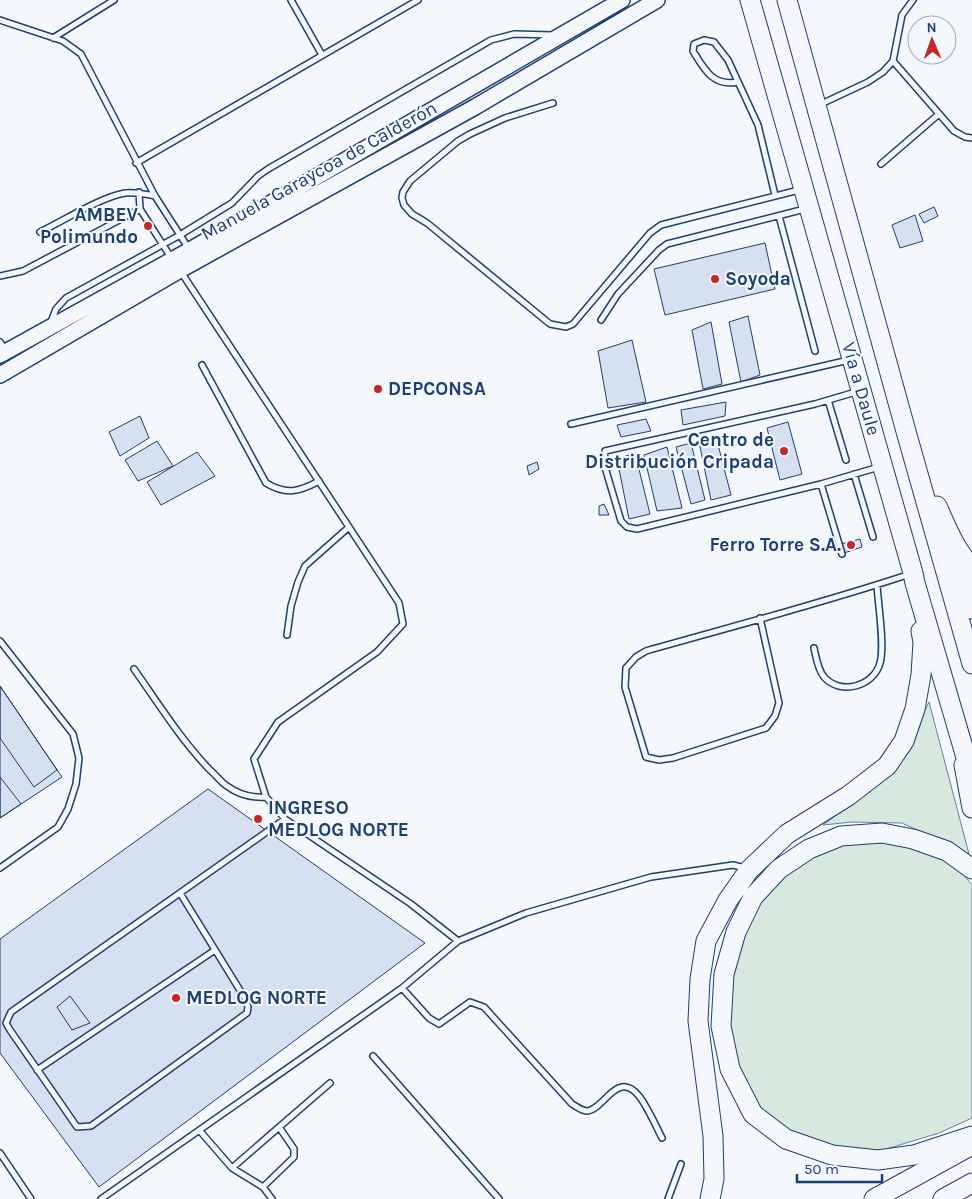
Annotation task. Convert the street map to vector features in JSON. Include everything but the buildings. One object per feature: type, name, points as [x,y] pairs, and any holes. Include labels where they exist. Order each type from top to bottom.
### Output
[{"type":"highway","name":"Vía a Daule","points":[[750,0],[972,778]]},
{"type":"highway","name":"Vía a Daule","points":[[789,1],[816,106],[972,664]]},
{"type":"highway","points":[[907,435],[957,541],[962,557],[972,567]]},
{"type":"highway","points":[[957,541],[972,609]]},
{"type":"highway","points":[[710,1199],[714,1179],[713,1136],[698,1021],[700,979],[706,941],[728,900],[750,870],[787,834],[848,796],[887,766],[904,742],[915,709],[921,675],[923,642],[914,578]]},
{"type":"highway","points":[[955,722],[972,808]]},
{"type":"highway","points":[[972,869],[947,851],[913,839],[882,832],[841,836],[809,849],[779,869],[753,897],[736,932],[724,974],[721,1026],[730,1069],[753,1114],[786,1140],[832,1155],[878,1160],[914,1155],[972,1136]]},
{"type":"highway","points":[[874,1199],[972,1145]]},
{"type":"highway","points":[[943,1199],[972,1183]]},
{"type":"highway","points":[[963,1199],[972,1193]]},
{"type":"street","name":"Manuela Garaycoa de Calderón","points":[[0,375],[176,265],[190,250],[622,0]]},
{"type":"street","name":"Manuela Garaycoa de Calderón","points":[[2,349],[176,265],[475,107],[657,0]]},
{"type":"street","points":[[465,90],[475,107]]},
{"type":"lane","points":[[53,38],[114,0]]},
{"type":"lane","points":[[291,0],[322,55]]},
{"type":"lane","points":[[136,163],[418,0]]},
{"type":"lane","points":[[816,106],[868,82],[883,72],[893,61],[902,15],[912,0]]},
{"type":"lane","points":[[0,20],[63,41],[81,54],[136,163],[190,250]]},
{"type":"lane","points":[[50,327],[56,309],[66,298],[163,245],[232,204],[258,176],[268,169],[491,40],[514,34],[560,35]]},
{"type":"lane","points":[[738,82],[726,82],[713,78],[705,72],[693,51],[694,44],[704,40],[714,42],[728,60],[758,125],[775,195]]},
{"type":"lane","points":[[893,61],[954,131],[965,137],[972,138]]},
{"type":"lane","points":[[552,103],[482,127],[458,141],[410,181],[403,192],[402,198],[404,205],[412,214],[427,223],[550,324],[566,327],[573,324],[650,233],[661,225],[805,188]]},
{"type":"lane","points":[[881,164],[939,114]]},
{"type":"lane","points":[[40,232],[106,199],[124,193],[139,192],[155,196]]},
{"type":"lane","points":[[139,192],[140,209],[400,603],[403,624],[376,652],[278,722],[254,759],[266,797],[285,818],[411,904],[458,941]]},
{"type":"lane","points":[[601,320],[618,294],[659,250],[667,244],[810,208]]},
{"type":"lane","points":[[0,276],[22,271],[140,209]]},
{"type":"lane","points":[[779,216],[815,351]]},
{"type":"lane","points":[[571,424],[852,359]]},
{"type":"lane","points":[[202,365],[266,483],[278,490],[292,492],[306,488],[318,481]]},
{"type":"lane","points":[[861,390],[828,400],[605,451],[604,464],[621,521],[627,527],[637,529],[821,484],[882,466]]},
{"type":"lane","points":[[828,400],[846,460]]},
{"type":"lane","points":[[854,474],[873,537]]},
{"type":"lane","points":[[821,484],[842,554]]},
{"type":"lane","points":[[287,635],[291,606],[305,566],[349,527]]},
{"type":"lane","points":[[760,618],[779,703],[775,716],[766,728],[673,758],[659,760],[646,757],[625,687],[626,668],[636,657],[646,651],[760,618],[877,585],[914,578]]},
{"type":"lane","points":[[814,648],[823,675],[832,685],[847,688],[866,682],[880,664],[882,649],[877,585]]},
{"type":"lane","points":[[0,641],[73,734],[79,758],[76,784],[68,809],[58,827],[0,868]]},
{"type":"lane","points":[[134,669],[179,733],[201,760],[226,785],[253,798],[266,797]]},
{"type":"lane","points":[[180,893],[246,1000],[247,1013],[91,1126],[77,1127],[10,1030],[6,1023],[10,1012],[285,818]]},
{"type":"lane","points":[[101,1199],[402,988],[458,941],[526,912],[651,877],[734,865],[750,870]]},
{"type":"lane","points":[[37,1070],[215,950]]},
{"type":"lane","points":[[402,988],[429,1018],[439,1024],[470,1002],[484,1007],[572,1104],[581,1109],[586,1111],[592,1109],[617,1089],[624,1087],[633,1090],[640,1097],[662,1138]]},
{"type":"lane","points":[[373,1056],[499,1199]]},
{"type":"lane","points":[[232,1168],[330,1083]]},
{"type":"lane","points":[[262,1187],[294,1157],[294,1149],[280,1127]]},
{"type":"lane","points":[[200,1131],[232,1168],[262,1187],[272,1199]]},
{"type":"lane","points":[[0,1153],[31,1199]]},
{"type":"lane","points":[[668,1199],[681,1164]]},
{"type":"shaded area","points":[[929,702],[969,854],[902,823],[852,822],[823,825],[887,777],[910,741]]},
{"type":"shaded area","points":[[865,842],[911,846],[937,855],[961,872],[972,885],[972,1118],[939,1133],[873,1153],[838,1150],[801,1139],[764,1115],[743,1082],[728,1035],[730,976],[740,944],[755,911],[774,884],[798,863],[831,847]]},
{"type":"place","name":"AMBEV Polimundo","points":[[148,226]]},
{"type":"place","name":"Soyoda","points":[[715,279]]},
{"type":"place","name":"DEPCONSA","points":[[378,389]]},
{"type":"place","name":"Centro de Distribución Cripada","points":[[784,451]]},
{"type":"place","name":"Ferro Torre S.A.","points":[[851,545]]},
{"type":"place","name":"INGRESO MEDLOG NORTE","points":[[258,819]]},
{"type":"place","name":"MEDLOG NORTE","points":[[176,998]]}]
